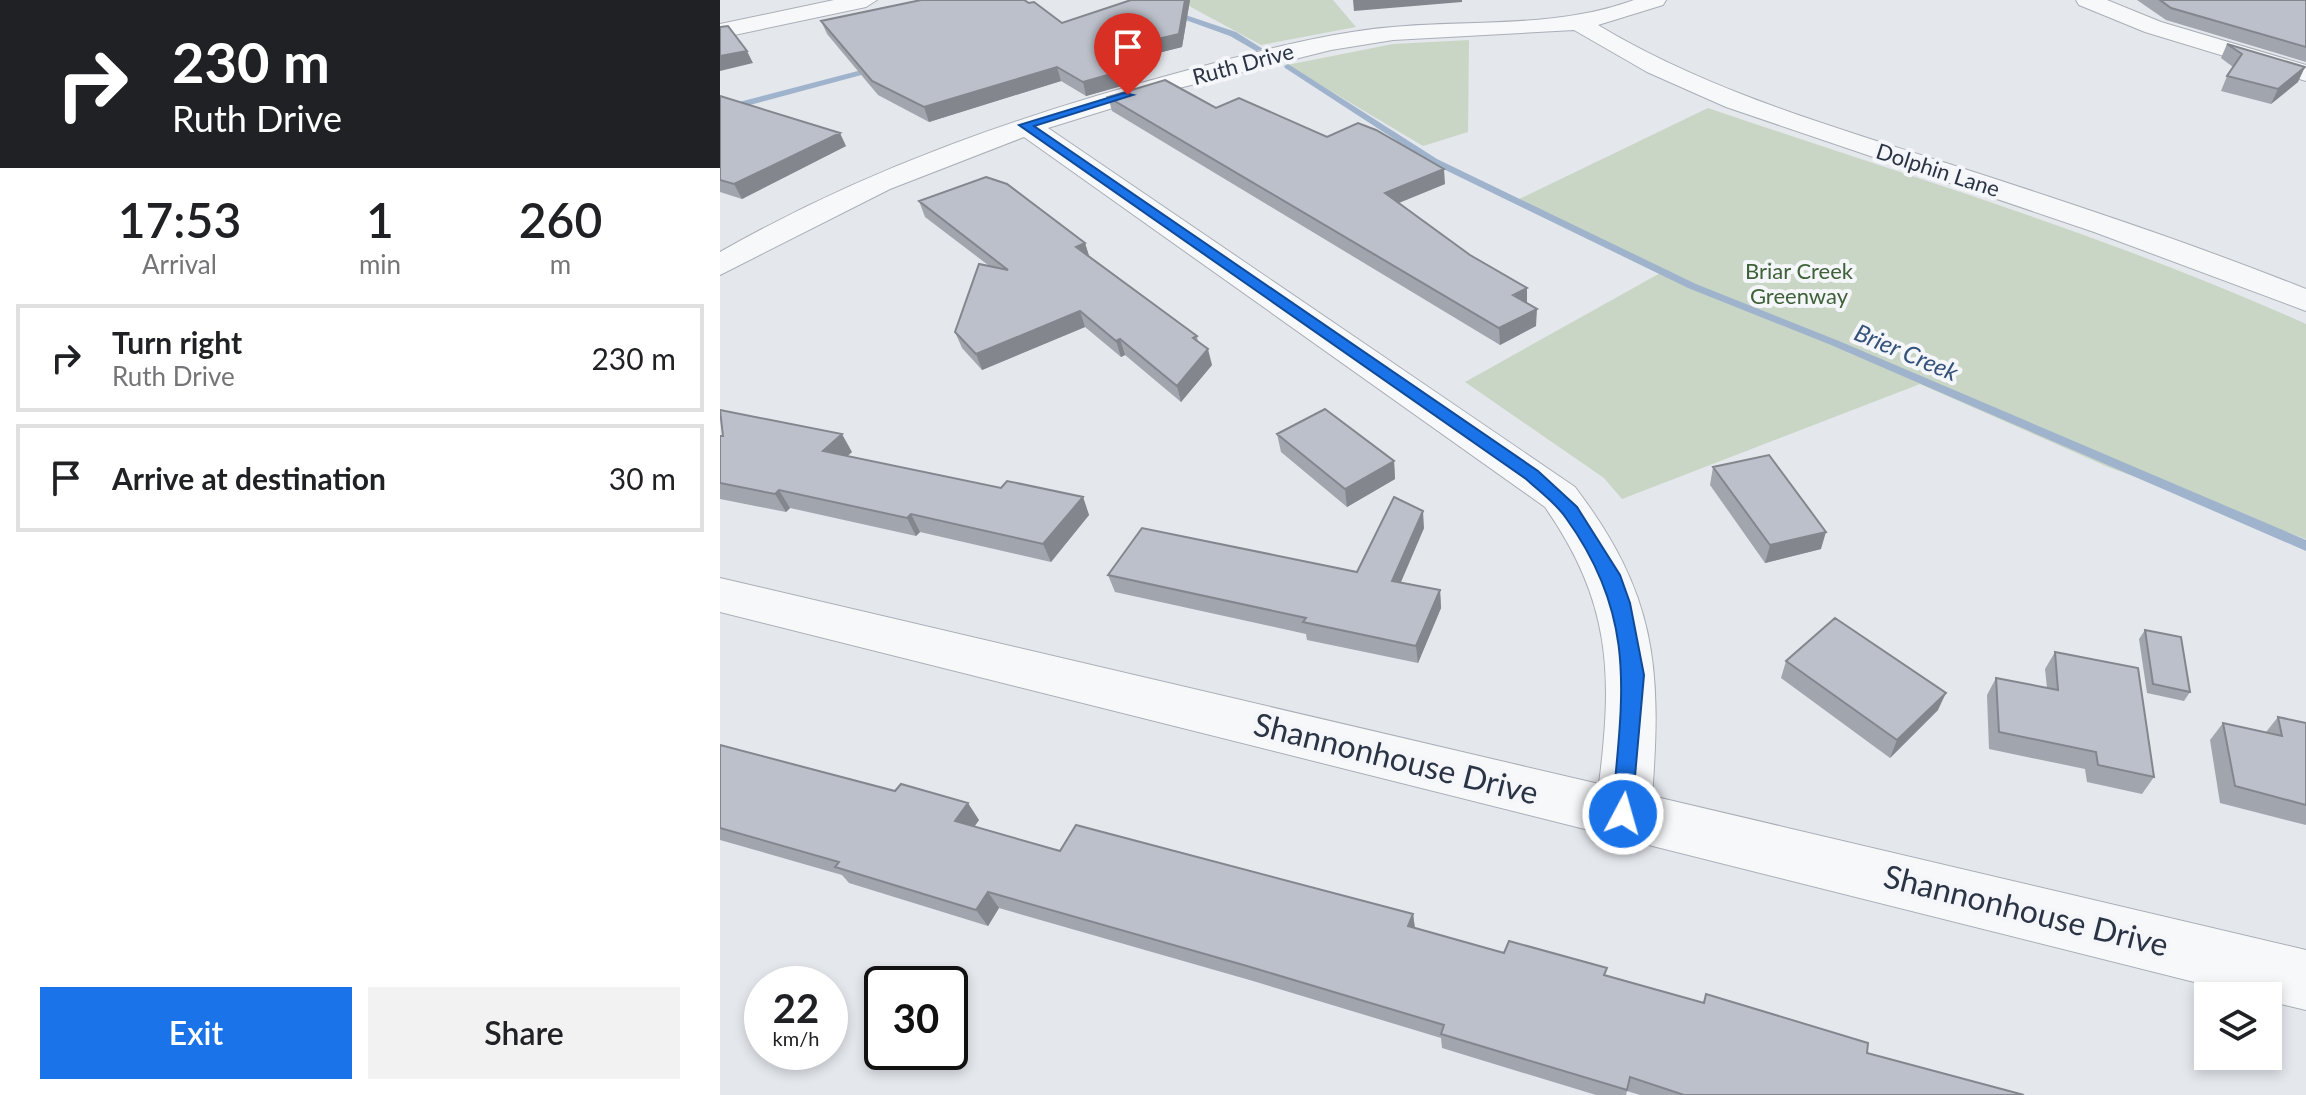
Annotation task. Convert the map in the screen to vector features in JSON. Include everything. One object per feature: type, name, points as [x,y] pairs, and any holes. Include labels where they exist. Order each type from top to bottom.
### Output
[{"type":"street","points":[[720,31],[866,0]]},
{"type":"street","name":"Ruth Drive","points":[[720,265],[867,186],[1025,125],[1310,46],[1385,34],[1579,23],[1610,17],[1655,0]]},
{"type":"street","points":[[2087,0],[2208,46],[2306,73]]},
{"type":"street","name":"Dolphin Lane","points":[[1579,23],[1642,63],[1727,100],[2113,228],[2306,301]]},
{"type":"street","points":[[1025,125],[1560,497],[1610,575],[1621,603],[1634,675],[1623,814]]},
{"type":"street","name":"Shannonhouse Drive","points":[[720,595],[2306,980]]},
{"type":"green space","points":[[1178,0],[1333,0],[1356,27],[1261,45]]},
{"type":"green space","points":[[1469,40],[1468,132],[1423,146],[1287,65],[1393,44]]},
{"type":"green space","name":"Briar Creek Greenway","points":[[1708,108],[2085,235],[2306,324],[2306,539],[2108,467],[1920,384],[1622,499],[1604,478],[1465,382],[1662,272],[1515,201]]},
{"type":"building","points":[[921,0],[1024,0],[1034,2],[1062,23],[1131,0],[1185,0],[1179,34],[1111,50],[1139,66],[1083,82],[1057,67],[924,107],[872,81],[821,21]]},
{"type":"building","points":[[2160,0],[2306,0],[2306,47],[2171,8]]},
{"type":"building","points":[[728,26],[747,51],[720,56],[720,27]]},
{"type":"building","points":[[2227,44],[2305,67],[2278,89],[2227,76],[2242,54]]},
{"type":"building","points":[[1165,80],[1216,108],[1239,98],[1327,137],[1358,123],[1444,169],[1385,193],[1470,255],[1527,288],[1513,295],[1537,309],[1499,328],[1108,97]]},
{"type":"building","points":[[720,96],[840,133],[734,184],[720,180]]},
{"type":"building","points":[[986,177],[1007,184],[1085,243],[1076,247],[1197,336],[1193,338],[1208,349],[1177,386],[1080,311],[976,354],[955,332],[979,264],[1008,270],[919,201]]},
{"type":"building","points":[[1325,409],[1394,461],[1345,489],[1277,434]]},
{"type":"building","points":[[720,410],[842,434],[823,451],[1001,488],[1007,481],[1083,497],[1043,544],[911,514],[907,518],[779,490],[775,494],[720,483],[720,436],[723,436]]},
{"type":"building","points":[[1769,455],[1826,532],[1770,545],[1713,467]]},
{"type":"building","points":[[1394,497],[1423,511],[1392,581],[1440,590],[1416,646],[1303,622],[1306,618],[1108,575],[1142,528],[1357,572]]},
{"type":"building","points":[[1835,618],[1946,693],[1897,740],[1786,661]]},
{"type":"building","points":[[2145,630],[2181,637],[2190,692],[2153,684]]},
{"type":"building","points":[[2055,652],[2138,668],[2154,777],[2098,765],[2096,752],[1999,732],[1996,678],[2058,690]]},
{"type":"building","points":[[2278,717],[2306,723],[2306,805],[2235,786],[2223,723],[2282,736]]},
{"type":"building","points":[[720,745],[895,791],[901,784],[968,803],[955,821],[1060,851],[1076,825],[1413,914],[1408,926],[1504,953],[1509,941],[1607,968],[1604,975],[1704,1003],[1706,994],[1868,1043],[1867,1053],[2024,1095],[1684,1095],[1630,1077],[1627,1090],[1441,1034],[1444,1025],[1247,966],[988,892],[976,910],[835,867],[839,862],[720,828]]},
{"type":"waterway","name":"Brier Creek","points":[[1134,0],[1233,34],[1259,49]]},
{"type":"waterway","name":"Brier Creek","points":[[1288,66],[1434,161],[1692,286],[1835,343],[2306,546]]},
{"type":"waterway","points":[[720,110],[877,68]]},
{"type":"route","points":[[1128,95],[1025,125],[1532,475],[1560,497],[1571,511],[1610,575],[1621,603],[1634,675],[1623,814]]}]
